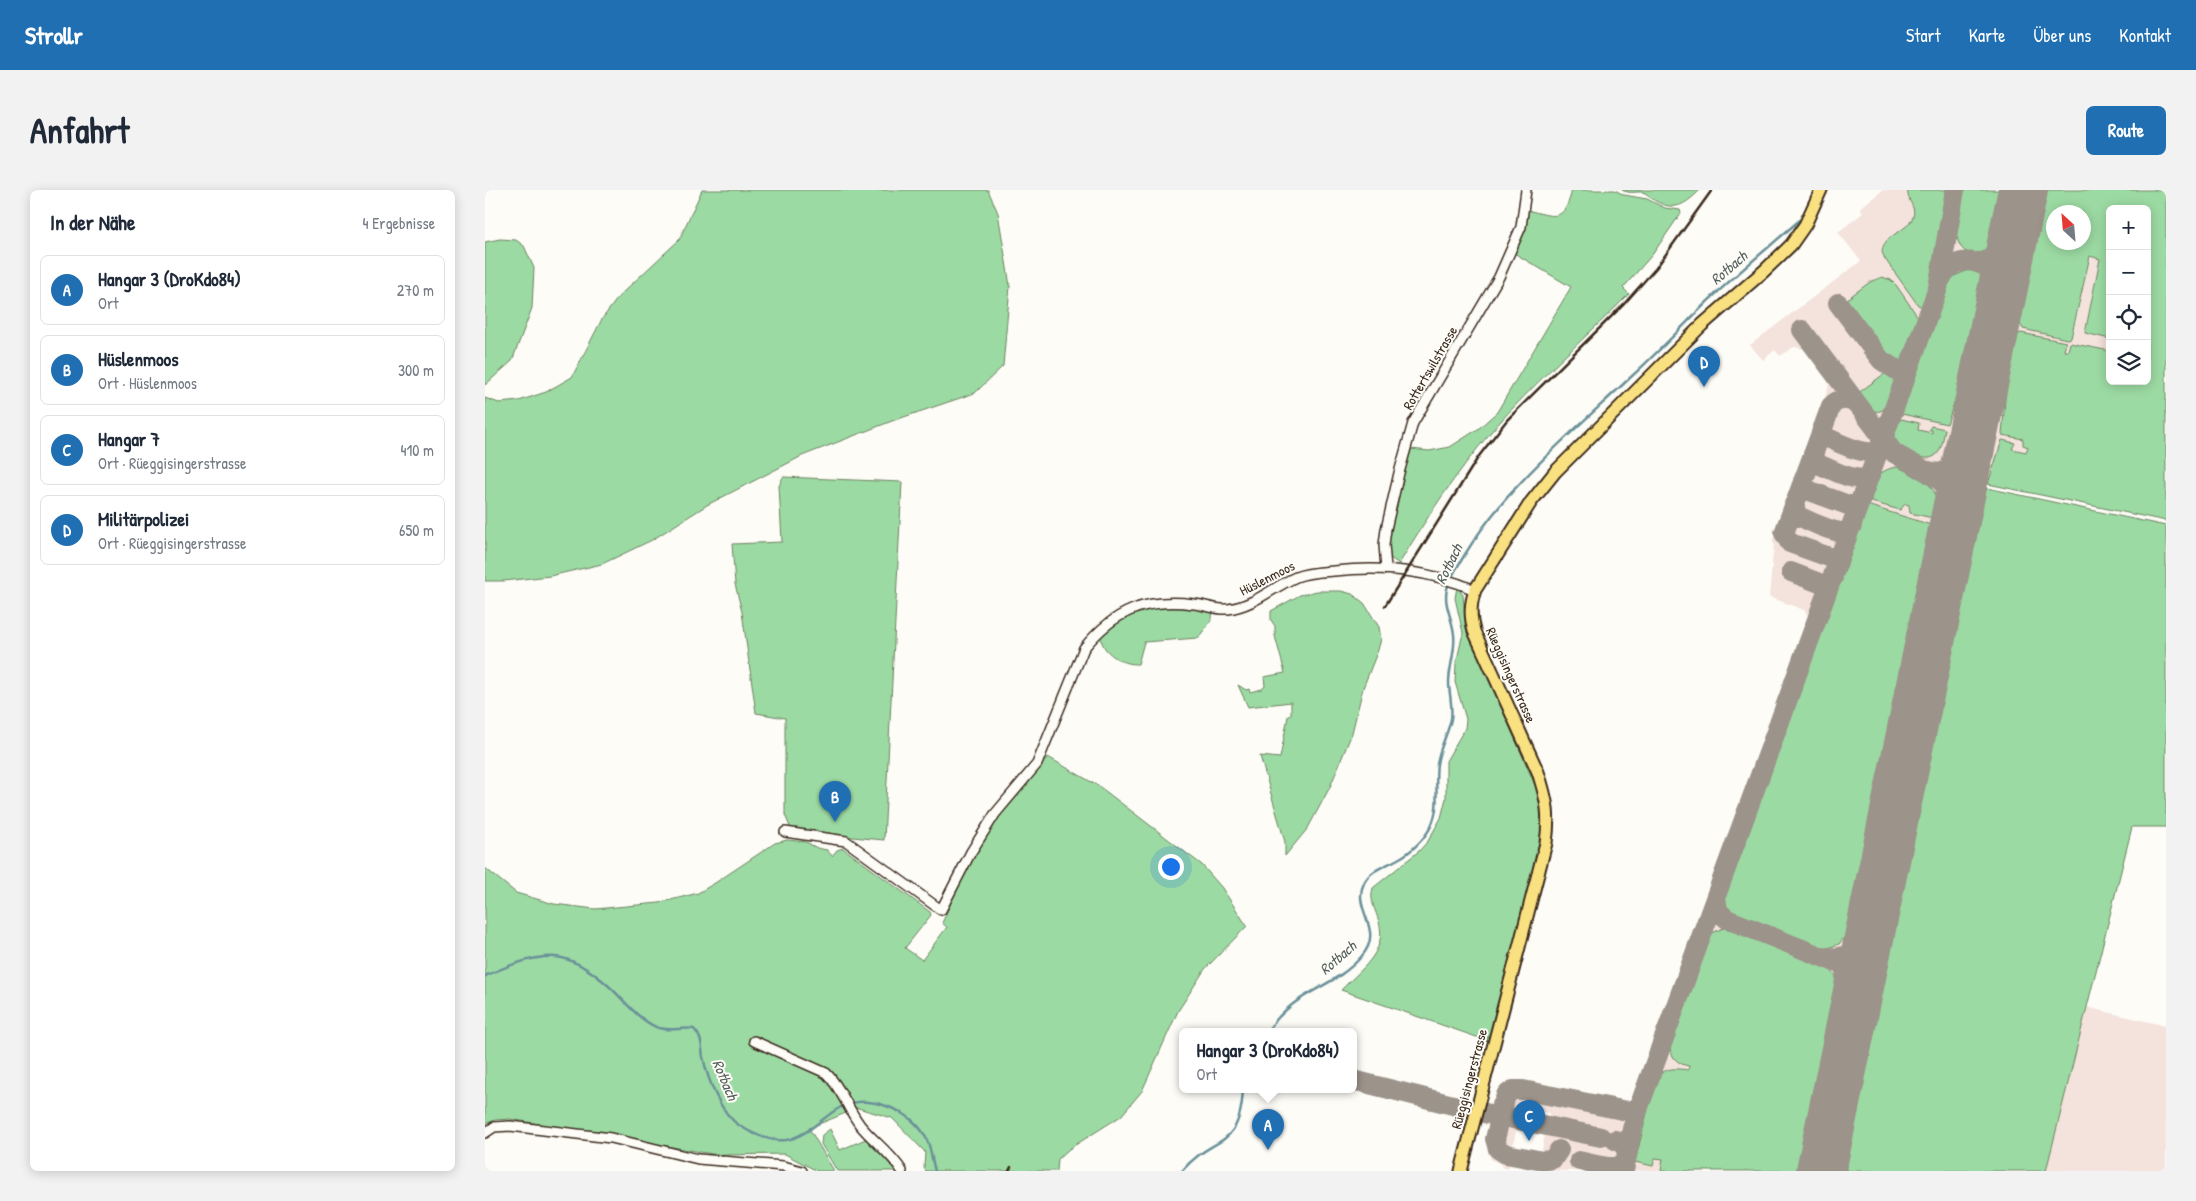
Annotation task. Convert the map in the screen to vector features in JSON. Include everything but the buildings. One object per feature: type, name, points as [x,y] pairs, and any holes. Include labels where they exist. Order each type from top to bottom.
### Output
[{"type":"main road","name":"Rüeggisingerstrasse","points":[[1461,1171],[1546,843],[1549,818],[1545,794],[1538,772],[1474,631],[1471,620],[1471,602],[1475,590],[1531,502],[1555,472],[1702,325],[1765,272],[1799,234],[1820,190]]},
{"type":"street","name":"Rottertswilstrasse","points":[[1386,568],[1384,545],[1386,529],[1413,424],[1499,277],[1521,228],[1526,190]]},
{"type":"street","name":"Hüslenmoos","points":[[785,832],[846,841],[941,910],[971,852],[995,814],[1037,764],[1085,648],[1096,633],[1126,611],[1152,603],[1173,602],[1227,609],[1254,602],[1297,577],[1306,574],[1386,568],[1441,578],[1475,590]]},
{"type":"street","points":[[753,1041],[821,1070],[830,1077],[844,1098],[851,1113],[897,1163],[902,1171]]},
{"type":"street","points":[[485,1133],[494,1127],[510,1126],[611,1138],[698,1159],[783,1166],[802,1171]]},
{"type":"shaded area","points":[[1883,190],[2046,190],[2019,322],[2020,327],[2073,334],[2090,256],[2100,258],[2085,333],[2106,338],[2106,350],[2071,343],[2068,351],[2064,351],[2065,342],[2006,387],[2002,435],[2024,439],[2028,447],[2026,452],[2012,449],[2002,440],[1982,499],[1844,1171],[1538,1171],[1549,1113],[1521,1107],[1508,1169],[1501,1167],[1502,1165],[1491,1159],[1488,1153],[1491,1128],[1488,1125],[1480,1124],[1484,1106],[1487,1103],[1494,1104],[1499,1093],[1506,1085],[1518,1083],[1617,1104],[1630,1101],[1639,1089],[1811,620],[1804,610],[1769,597],[1774,543],[1772,542],[1828,389],[1829,379],[1806,349],[1794,347],[1780,356],[1775,350],[1763,360],[1750,345],[1861,261],[1838,232],[1863,213],[1860,208]]},
{"type":"shaded area","points":[[2086,1007],[2166,1026],[2166,1171],[2046,1171]]},
{"type":"green space","points":[[702,190],[988,190],[998,213],[1010,286],[1003,366],[975,393],[892,421],[802,456],[707,505],[652,540],[602,564],[550,576],[485,581],[485,398],[499,403],[519,401],[546,392],[572,377],[602,319],[620,295],[679,240]]},
{"type":"green space","points":[[1572,190],[1615,190],[1624,195],[1647,199],[1665,208],[1680,210],[1681,213],[1652,255],[1623,288],[1629,294],[1524,396],[1478,448],[1442,496],[1399,564],[1389,557],[1387,536],[1411,449],[1429,451],[1450,447],[1478,429],[1497,412],[1571,287],[1514,253],[1527,210],[1551,215],[1562,213],[1566,208]]},
{"type":"green space","points":[[1622,190],[1700,190],[1683,204],[1672,206],[1659,203],[1643,192]]},
{"type":"green space","points":[[1908,190],[1949,190],[1936,277],[1926,306],[1923,307],[1918,305],[1882,252],[1883,246],[1887,241],[1906,226],[1913,217],[1914,210]]},
{"type":"green space","points":[[1961,190],[2001,190],[1989,247],[1980,254],[1969,253],[1962,248],[1958,240],[1956,219]]},
{"type":"green space","points":[[2046,190],[2166,190],[2166,521],[1988,484],[2002,440],[2015,443],[2012,449],[2026,452],[2028,447],[2023,445],[2023,439],[2002,435],[2006,387],[2018,334],[2066,342],[2064,351],[2068,351],[2070,343],[2106,350],[2106,385],[2151,385],[2151,205],[2106,205],[2106,338],[2085,333],[2100,259],[2090,256],[2071,338],[2067,339],[2023,329],[2019,322]]},
{"type":"green space","points":[[500,239],[516,240],[524,246],[534,268],[532,308],[512,361],[485,385],[485,242]]},
{"type":"green space","points":[[1971,269],[1980,274],[1981,285],[1962,379],[1947,424],[1902,414],[1900,410],[1944,290],[1954,276]]},
{"type":"green space","points":[[1882,277],[1891,280],[1896,285],[1920,320],[1909,353],[1900,360],[1888,359],[1883,356],[1843,302],[1870,282]]},
{"type":"green space","points":[[1884,374],[1894,374],[1898,381],[1891,399],[1882,410],[1877,412],[1871,410],[1857,394]]},
{"type":"green space","points":[[1901,419],[1919,423],[1918,430],[1932,433],[1932,430],[1929,430],[1931,426],[1945,429],[1941,446],[1936,455],[1926,458],[1920,457],[1908,452],[1898,444],[1894,438],[1894,430],[1896,421]]},
{"type":"green space","points":[[1897,467],[1923,480],[1935,492],[1936,503],[1933,518],[1910,513],[1909,505],[1905,504],[1900,510],[1868,501],[1872,483],[1876,478],[1885,471]]},
{"type":"green space","points":[[783,477],[902,482],[884,840],[800,832],[791,829],[785,815],[785,718],[756,713],[742,612],[735,584],[732,544],[782,542],[779,486]]},
{"type":"green space","points":[[1987,488],[2166,526],[2166,827],[2132,827],[2046,1171],[1844,1171],[1982,499]]},
{"type":"green space","points":[[1867,505],[1931,525],[1847,934],[1839,944],[1826,949],[1735,916],[1725,904],[1724,890]]},
{"type":"green space","points":[[1457,587],[1463,595],[1466,626],[1538,792],[1543,825],[1488,1041],[1341,990],[1370,960],[1376,952],[1379,943],[1381,933],[1372,901],[1373,888],[1419,851],[1428,841],[1441,818],[1446,798],[1446,761],[1465,728],[1466,719],[1455,682],[1456,664],[1463,633],[1455,598]]},
{"type":"green space","points":[[1317,591],[1341,591],[1352,594],[1364,603],[1379,627],[1381,639],[1363,688],[1352,733],[1330,787],[1308,828],[1285,856],[1285,842],[1260,756],[1280,758],[1288,716],[1291,714],[1291,702],[1248,707],[1238,685],[1246,690],[1249,689],[1250,692],[1262,689],[1265,686],[1264,677],[1285,673],[1275,636],[1275,626],[1271,620],[1271,611],[1300,595]]},
{"type":"green space","points":[[1185,605],[1213,612],[1211,621],[1198,638],[1144,642],[1138,664],[1119,660],[1108,652],[1101,640],[1101,634],[1111,625],[1130,614],[1150,608]]},
{"type":"green space","points":[[1048,757],[1100,787],[1202,865],[1222,888],[1247,926],[1205,969],[1178,1011],[1142,1091],[1121,1116],[1069,1149],[1058,1159],[1057,1171],[926,1171],[924,1168],[925,1152],[892,1118],[858,1108],[809,1128],[834,1171],[817,1171],[785,1154],[718,1155],[510,1119],[495,1120],[485,1124],[485,868],[516,893],[554,904],[595,909],[659,903],[698,893],[775,843],[787,840],[806,842],[817,848],[827,850],[832,856],[837,850],[843,848],[930,912],[931,915],[905,948],[922,960],[947,927],[942,923],[972,856],[991,825]]},
{"type":"green space","points":[[1726,927],[1825,964],[1836,976],[1837,983],[1798,1171],[1661,1171],[1663,1159],[1655,1158],[1653,1166],[1635,1162],[1655,1080],[1662,1073],[1670,1069],[1688,1070],[1689,1066],[1677,1061],[1669,1043],[1707,939],[1712,933]]},
{"type":"green space","points":[[830,1129],[840,1150],[868,1138],[898,1171],[837,1171],[821,1144],[822,1135]]},
{"type":"waterway","name":"Rotbach","points":[[1270,1028],[1278,1017],[1289,1007],[1338,977],[1361,957],[1368,947],[1370,937],[1370,928],[1362,902],[1361,893],[1364,883],[1375,871],[1412,849],[1421,841],[1431,826],[1436,810],[1438,758],[1450,725],[1451,714],[1449,682],[1454,641],[1446,595],[1450,580],[1464,556],[1499,506],[1520,483],[1716,294],[1802,218]]},
{"type":"waterway","name":"Rotbach","points":[[485,976],[538,958],[556,957],[572,961],[602,980],[650,1024],[665,1029],[694,1029],[700,1039],[705,1066],[721,1105],[726,1113],[745,1129],[768,1139],[786,1140],[801,1135],[841,1107],[851,1103],[874,1103],[896,1110],[915,1123],[927,1140],[935,1171]]},
{"type":"waterway","name":"Rotbach","points":[[1182,1171],[1194,1159],[1231,1133],[1237,1123],[1243,1093]]},
{"type":"taxiway","points":[[1624,1171],[1632,1129],[1640,1104],[1938,288],[1955,190]]},
{"type":"taxiway","points":[[1976,262],[1988,261],[1999,256],[2007,249],[2013,238]]},
{"type":"taxiway","points":[[1941,279],[1953,265],[1962,262],[1979,263],[1994,274],[1999,283],[2000,303]]},
{"type":"taxiway","points":[[1838,303],[1881,360],[1901,373],[1904,383]]},
{"type":"taxiway","points":[[1802,330],[1894,453],[1924,470],[1938,473],[1955,468],[1969,452]]},
{"type":"taxiway","points":[[1842,552],[1836,557],[1829,557],[1790,543],[1784,533],[1831,406],[1837,401],[1843,400],[1857,404]]},
{"type":"taxiway","points":[[1822,427],[1823,433],[1828,438],[1859,451],[1875,451],[1880,448],[1881,440]]},
{"type":"taxiway","points":[[1813,454],[1815,461],[1820,465],[1847,476],[1861,478],[1867,477],[1871,473]]},
{"type":"taxiway","points":[[1926,471],[1949,489],[1955,501],[1956,516]]},
{"type":"taxiway","points":[[1803,481],[1810,491],[1848,505],[1858,504],[1862,499]]},
{"type":"taxiway","points":[[1794,504],[1797,515],[1826,528],[1842,532],[1847,531],[1852,526]]},
{"type":"taxiway","points":[[1791,572],[1822,584],[1827,583],[1833,578]]},
{"type":"taxiway","points":[[1716,897],[1718,911],[1727,919],[1840,964],[1849,975],[1853,986],[1854,1012]]},
{"type":"taxiway","points":[[1828,957],[1841,957],[1853,952],[1858,949],[1870,934]]},
{"type":"taxiway","points":[[1357,1081],[1489,1114],[1497,1115],[1501,1111]]},
{"type":"taxiway","points":[[1559,1150],[1553,1159],[1543,1161],[1506,1154],[1498,1149],[1495,1139],[1506,1095],[1513,1090],[1523,1090],[1627,1111],[1635,1109],[1640,1104]]},
{"type":"taxiway","points":[[1502,1105],[1505,1114],[1513,1119],[1601,1137]]},
{"type":"taxiway","points":[[1579,1161],[1606,1167],[1620,1165],[1624,1162],[1627,1154],[1624,1145],[1615,1140]]},
{"type":"runway","points":[[1821,1171],[2023,190]]},
{"type":"railway","points":[[1385,606],[1479,456],[1507,420],[1624,304],[1656,268],[1712,190]]},
{"type":"railway","points":[[1009,1171],[1011,1167]]},
{"type":"place","name":"Militärpolizei","points":[[1704,387]]},
{"type":"place","name":"Hüslenmoos","points":[[835,822]]},
{"type":"place","name":"Hangar 7","points":[[1529,1141]]},
{"type":"place","name":"Hangar 3 (DroKdo84)","points":[[1268,1150]]}]
